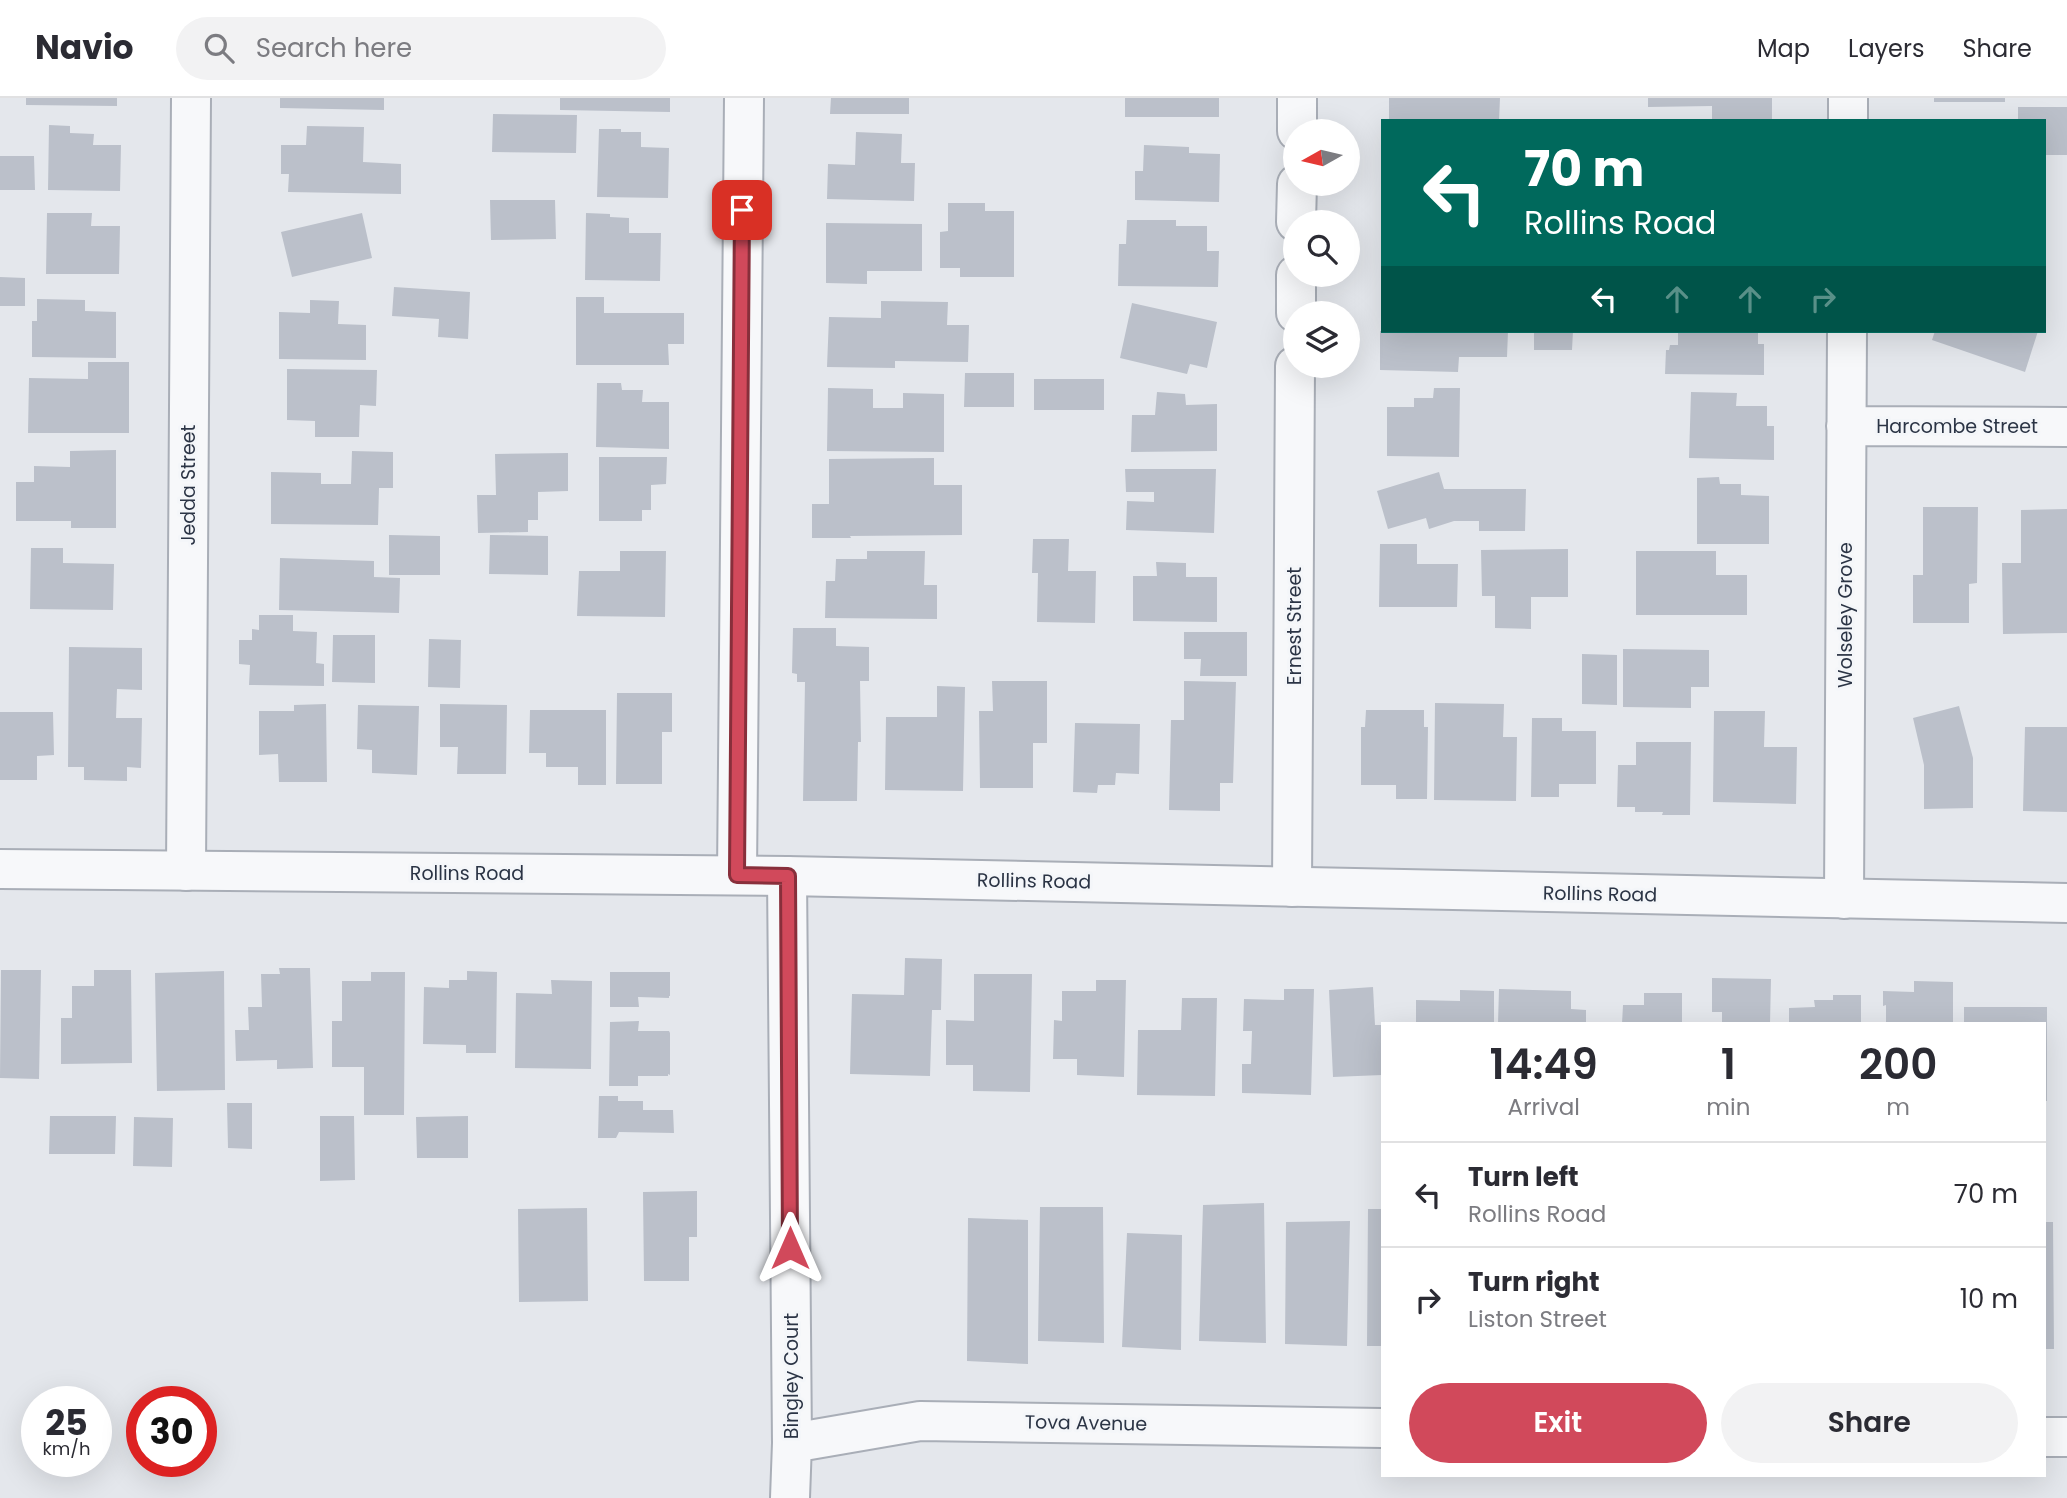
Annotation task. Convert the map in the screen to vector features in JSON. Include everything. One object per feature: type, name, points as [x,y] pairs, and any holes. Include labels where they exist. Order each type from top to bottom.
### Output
[{"type":"street","name":"Jedda Street","points":[[186,871],[191,98]]},
{"type":"street","points":[[737,875],[744,98]]},
{"type":"street","points":[[1297,98],[1297,119]]},
{"type":"street","points":[[1848,98],[1848,119]]},
{"type":"street","name":"Wolseley Grove","points":[[1844,899],[1847,333]]},
{"type":"street","name":"Ernest Street","points":[[1292,887],[1295,378]]},
{"type":"street","name":"Harcombe Street","points":[[1846,426],[2067,427]]},
{"type":"street","name":"Rollins Road","points":[[0,869],[737,875],[2067,903]]},
{"type":"street","name":"Bingley Court","points":[[788,876],[792,1443],[790,1498]]},
{"type":"street","name":"Tova Avenue","points":[[792,1443],[920,1421],[1381,1427]]},
{"type":"street","points":[[2046,1437],[2067,1437]]},
{"type":"building","points":[[26,98],[117,98],[117,106],[26,105]]},
{"type":"building","points":[[280,98],[384,98],[384,110],[280,108]]},
{"type":"building","points":[[560,98],[670,98],[670,112],[560,110]]},
{"type":"building","points":[[831,98],[909,98],[909,114],[830,114]]},
{"type":"building","points":[[1125,98],[1219,98],[1219,117],[1125,117]]},
{"type":"building","points":[[1389,98],[1500,98],[1499,119],[1389,119]]},
{"type":"building","points":[[1648,98],[1772,98],[1772,119],[1712,119],[1712,106],[1648,107]]},
{"type":"building","points":[[1934,98],[2005,98],[2005,102],[1934,102]]},
{"type":"building","points":[[2018,107],[2067,107],[2067,155],[2046,155],[2046,119],[2018,119]]},
{"type":"building","points":[[493,114],[577,115],[576,153],[492,152]]},
{"type":"building","points":[[49,125],[70,126],[70,133],[94,134],[93,145],[121,145],[120,191],[48,190]]},
{"type":"building","points":[[307,126],[364,127],[363,162],[401,164],[401,194],[288,192],[289,174],[281,174],[281,145],[306,145]]},
{"type":"building","points":[[599,129],[641,132],[641,147],[669,148],[668,198],[597,197]]},
{"type":"building","points":[[856,132],[902,134],[901,163],[915,163],[914,201],[827,199],[828,164],[855,165]]},
{"type":"building","points":[[1144,145],[1189,147],[1189,153],[1220,154],[1219,202],[1135,200],[1135,171],[1143,171]]},
{"type":"building","points":[[0,156],[34,156],[35,190],[0,190]]},
{"type":"building","points":[[490,200],[555,200],[556,239],[491,240]]},
{"type":"building","points":[[948,203],[985,203],[985,211],[1014,211],[1014,277],[960,277],[960,268],[940,268],[940,232],[948,231]]},
{"type":"building","points":[[47,213],[92,213],[91,226],[120,226],[119,274],[46,274]]},
{"type":"building","points":[[362,213],[372,258],[292,277],[281,232]]},
{"type":"building","points":[[586,213],[629,218],[629,233],[661,233],[660,281],[585,280]]},
{"type":"building","points":[[1127,220],[1176,220],[1176,226],[1207,226],[1207,251],[1219,251],[1218,287],[1118,286],[1119,244],[1126,244]]},
{"type":"building","points":[[826,223],[922,224],[922,271],[867,271],[867,284],[826,283]]},
{"type":"building","points":[[0,277],[25,278],[25,306],[0,306]]},
{"type":"building","points":[[394,287],[470,292],[468,339],[438,337],[439,319],[392,316]]},
{"type":"building","points":[[576,297],[604,297],[604,313],[684,313],[684,344],[668,344],[669,365],[576,365]]},
{"type":"building","points":[[37,299],[85,300],[85,311],[116,312],[116,358],[32,357],[32,321],[37,321]]},
{"type":"building","points":[[310,300],[339,301],[338,324],[366,325],[366,360],[279,359],[279,312],[310,313]]},
{"type":"building","points":[[881,301],[948,302],[947,325],[969,325],[968,362],[895,361],[895,368],[827,367],[829,317],[881,318]]},
{"type":"building","points":[[1132,303],[1217,322],[1207,368],[1190,364],[1187,374],[1120,358]]},
{"type":"building","points":[[1380,331],[1508,333],[1507,357],[1459,357],[1458,372],[1380,370]]},
{"type":"building","points":[[1534,333],[1573,333],[1572,350],[1534,350]]},
{"type":"building","points":[[1678,333],[1758,333],[1758,344],[1764,344],[1764,375],[1665,374],[1666,350],[1669,350],[1670,345],[1678,345]]},
{"type":"building","points":[[1934,333],[2037,333],[2025,372],[1932,340]]},
{"type":"building","points":[[88,362],[129,362],[129,433],[28,433],[29,378],[88,379]]},
{"type":"building","points":[[287,369],[377,370],[376,406],[360,405],[359,437],[315,437],[315,421],[287,420]]},
{"type":"building","points":[[965,373],[1014,373],[1014,407],[964,407]]},
{"type":"building","points":[[1034,379],[1104,379],[1104,410],[1034,410]]},
{"type":"building","points":[[597,383],[621,383],[622,390],[643,390],[642,402],[669,402],[669,449],[596,447]]},
{"type":"building","points":[[828,388],[873,389],[873,408],[903,408],[903,393],[944,394],[944,452],[827,451]]},
{"type":"building","points":[[1434,388],[1460,388],[1459,457],[1387,456],[1387,407],[1414,407],[1414,398],[1433,398]]},
{"type":"building","points":[[1157,392],[1185,394],[1186,405],[1217,404],[1217,451],[1131,452],[1132,415],[1155,415]]},
{"type":"building","points":[[1691,392],[1737,393],[1736,406],[1767,406],[1767,426],[1774,426],[1774,460],[1689,458]]},
{"type":"building","points":[[116,450],[116,528],[71,528],[71,521],[16,521],[16,482],[34,482],[34,466],[70,467],[70,451]]},
{"type":"building","points":[[352,451],[393,452],[393,488],[379,488],[378,525],[271,524],[271,472],[321,473],[321,484],[351,484]]},
{"type":"building","points":[[568,453],[568,491],[538,492],[538,520],[528,520],[528,532],[478,533],[477,495],[496,495],[495,454]]},
{"type":"building","points":[[599,457],[667,457],[666,484],[651,485],[651,510],[642,510],[642,521],[599,521]]},
{"type":"building","points":[[934,458],[934,485],[962,485],[962,535],[812,538],[812,504],[829,504],[829,459]]},
{"type":"building","points":[[1125,469],[1216,469],[1214,533],[1126,530],[1127,501],[1154,502],[1154,492],[1126,492]]},
{"type":"building","points":[[1439,472],[1444,489],[1526,489],[1525,531],[1479,531],[1479,521],[1454,521],[1429,529],[1426,518],[1388,529],[1377,491]]},
{"type":"building","points":[[1719,477],[1720,484],[1741,484],[1741,495],[1769,496],[1769,544],[1697,544],[1697,478]]},
{"type":"building","points":[[1923,507],[1978,507],[1977,583],[1969,584],[1969,623],[1913,623],[1913,575],[1923,575]]},
{"type":"building","points":[[2067,509],[2067,633],[2003,634],[2002,563],[2021,563],[2021,510]]},
{"type":"building","points":[[389,535],[440,536],[440,575],[389,575]]},
{"type":"building","points":[[490,535],[548,536],[548,575],[489,574]]},
{"type":"building","points":[[1033,539],[1069,539],[1068,571],[1096,571],[1095,623],[1037,622],[1038,573],[1032,573]]},
{"type":"building","points":[[1380,544],[1417,544],[1417,564],[1458,564],[1457,607],[1379,607]]},
{"type":"building","points":[[31,548],[63,548],[63,563],[114,564],[113,610],[30,609]]},
{"type":"building","points":[[1568,549],[1568,597],[1531,597],[1531,629],[1495,628],[1495,596],[1482,596],[1481,550]]},
{"type":"building","points":[[620,551],[666,551],[665,617],[577,616],[579,571],[620,571]]},
{"type":"building","points":[[867,551],[925,551],[924,585],[937,585],[937,619],[825,618],[826,581],[835,581],[836,559],[867,559]]},
{"type":"building","points":[[1636,551],[1716,551],[1716,575],[1747,575],[1747,615],[1636,615]]},
{"type":"building","points":[[280,558],[374,561],[374,577],[400,578],[399,613],[279,610]]},
{"type":"building","points":[[1156,562],[1186,563],[1186,577],[1217,577],[1217,622],[1133,621],[1133,576],[1157,576]]},
{"type":"building","points":[[259,615],[293,615],[293,631],[317,632],[316,663],[324,664],[324,686],[249,685],[250,665],[239,664],[239,640],[252,640],[252,629],[259,630]]},
{"type":"building","points":[[793,628],[836,628],[836,646],[869,647],[869,681],[860,681],[861,742],[858,742],[857,801],[803,801],[805,682],[797,682],[797,674],[792,673]]},
{"type":"building","points":[[1184,632],[1247,632],[1247,676],[1200,676],[1201,659],[1184,659]]},
{"type":"building","points":[[333,635],[375,635],[375,683],[332,682]]},
{"type":"building","points":[[429,639],[461,640],[460,688],[428,687]]},
{"type":"building","points":[[69,647],[142,648],[142,690],[117,689],[116,718],[142,718],[141,768],[127,767],[127,781],[84,780],[84,767],[68,767]]},
{"type":"building","points":[[1623,649],[1709,650],[1709,687],[1691,687],[1691,708],[1623,707]]},
{"type":"building","points":[[1582,654],[1617,655],[1617,705],[1582,704]]},
{"type":"building","points":[[992,681],[1047,681],[1047,743],[1033,743],[1033,788],[980,788],[979,711],[993,711]]},
{"type":"building","points":[[1184,681],[1236,682],[1233,783],[1220,783],[1220,811],[1169,810],[1171,720],[1184,720]]},
{"type":"building","points":[[937,686],[965,687],[963,791],[885,790],[886,717],[937,717]]},
{"type":"building","points":[[617,693],[672,693],[672,732],[662,732],[662,784],[616,784]]},
{"type":"building","points":[[1435,703],[1504,704],[1503,737],[1517,737],[1516,801],[1434,800]]},
{"type":"building","points":[[326,704],[327,782],[279,782],[278,754],[259,755],[259,711],[294,711],[294,705]]},
{"type":"building","points":[[440,704],[507,705],[506,774],[457,774],[458,747],[440,747]]},
{"type":"building","points":[[358,705],[419,706],[417,775],[372,773],[372,750],[357,749]]},
{"type":"building","points":[[1959,706],[1973,758],[1973,808],[1924,809],[1924,765],[1913,718]]},
{"type":"building","points":[[530,710],[606,710],[606,785],[578,785],[578,767],[546,767],[546,753],[529,753]]},
{"type":"building","points":[[1366,710],[1424,710],[1424,727],[1428,727],[1427,799],[1396,799],[1396,785],[1361,785],[1361,727],[1365,727]]},
{"type":"building","points":[[1714,711],[1765,711],[1764,747],[1797,747],[1796,804],[1713,802]]},
{"type":"building","points":[[0,712],[53,712],[54,755],[37,756],[37,780],[0,780]]},
{"type":"building","points":[[1532,718],[1562,718],[1562,731],[1596,731],[1596,784],[1559,784],[1559,797],[1531,797]]},
{"type":"building","points":[[1075,723],[1140,724],[1139,774],[1116,773],[1115,785],[1098,785],[1097,793],[1073,792]]},
{"type":"building","points":[[2025,727],[2067,727],[2067,812],[2023,811]]},
{"type":"building","points":[[1636,742],[1691,742],[1690,815],[1662,815],[1663,812],[1635,812],[1635,807],[1617,807],[1618,765],[1636,765]]},
{"type":"building","points":[[905,958],[942,959],[941,1010],[932,1010],[930,1076],[850,1074],[852,994],[904,995]]},
{"type":"building","points":[[279,968],[310,968],[313,1068],[277,1069],[277,1060],[236,1061],[235,1030],[249,1030],[248,1007],[262,1007],[261,974],[280,974]]},
{"type":"building","points":[[1,970],[41,970],[39,1079],[0,1078]]},
{"type":"building","points":[[94,970],[131,970],[132,1063],[61,1064],[61,1018],[72,1018],[72,986],[94,986]]},
{"type":"building","points":[[224,971],[225,1090],[157,1091],[155,973]]},
{"type":"building","points":[[467,971],[497,972],[496,1053],[466,1053],[466,1045],[423,1044],[424,987],[449,988],[449,980],[467,980]]},
{"type":"building","points":[[371,972],[405,972],[404,1115],[364,1115],[364,1067],[332,1067],[332,1021],[342,1021],[342,981],[371,981]]},
{"type":"building","points":[[610,972],[670,972],[670,996],[638,997],[639,1007],[610,1007]]},
{"type":"building","points":[[974,974],[1032,974],[1030,1092],[973,1091],[973,1065],[946,1065],[946,1020],[974,1021]]},
{"type":"building","points":[[1712,978],[1771,979],[1770,1022],[1722,1022],[1722,1012],[1712,1012]]},
{"type":"building","points":[[551,980],[592,981],[591,1069],[515,1068],[516,993],[552,994]]},
{"type":"building","points":[[1096,980],[1126,980],[1124,1077],[1077,1075],[1077,1059],[1053,1059],[1054,1020],[1062,1021],[1062,991],[1096,991]]},
{"type":"building","points":[[1914,981],[1953,982],[1953,1022],[1886,1022],[1883,991],[1914,992]]},
{"type":"building","points":[[1373,987],[1375,1025],[1381,1025],[1381,1075],[1333,1077],[1329,990]]},
{"type":"building","points":[[1284,989],[1314,989],[1311,1095],[1242,1093],[1242,1064],[1251,1064],[1252,1031],[1243,1031],[1244,999],[1284,1000]]},
{"type":"building","points":[[1499,989],[1571,991],[1571,1009],[1586,1010],[1586,1022],[1498,1022]]},
{"type":"building","points":[[1460,990],[1494,991],[1494,1022],[1416,1022],[1416,1000],[1460,1001]]},
{"type":"building","points":[[1644,993],[1682,993],[1682,1022],[1622,1022],[1623,1005],[1644,1005]]},
{"type":"building","points":[[1833,995],[1861,995],[1861,1022],[1789,1022],[1789,1008],[1815,1007],[1814,1000],[1833,1000]]},
{"type":"building","points":[[1182,998],[1217,998],[1215,1096],[1137,1095],[1138,1030],[1181,1030]]},
{"type":"building","points":[[1964,1007],[2047,1007],[2047,1101],[2046,1022],[1964,1022]]},
{"type":"building","points":[[639,1021],[638,1031],[669,1031],[670,1075],[638,1076],[638,1086],[609,1086],[610,1022]]},
{"type":"building","points":[[599,1096],[618,1096],[618,1101],[643,1101],[643,1110],[673,1110],[674,1133],[619,1132],[616,1138],[598,1138]]},
{"type":"building","points":[[227,1103],[252,1103],[252,1149],[228,1148]]},
{"type":"building","points":[[50,1116],[116,1116],[115,1154],[49,1154]]},
{"type":"building","points":[[320,1116],[354,1116],[355,1180],[320,1181]]},
{"type":"building","points":[[468,1116],[468,1158],[417,1158],[416,1117]]},
{"type":"building","points":[[134,1117],[173,1118],[172,1167],[133,1166]]},
{"type":"building","points":[[697,1191],[697,1237],[689,1237],[689,1281],[644,1281],[643,1192]]},
{"type":"building","points":[[1264,1203],[1266,1343],[1199,1341],[1203,1205]]},
{"type":"building","points":[[1040,1207],[1103,1207],[1104,1343],[1038,1341]]},
{"type":"building","points":[[587,1208],[588,1301],[519,1302],[518,1209]]},
{"type":"building","points":[[1368,1209],[1381,1209],[1381,1346],[1367,1346]]},
{"type":"building","points":[[968,1218],[1028,1220],[1028,1364],[967,1361]]},
{"type":"building","points":[[1350,1221],[1347,1346],[1285,1344],[1286,1222]]},
{"type":"building","points":[[2046,1222],[2053,1222],[2054,1349],[2046,1349]]},
{"type":"building","points":[[1127,1233],[1182,1235],[1181,1350],[1122,1347]]},
{"type":"route","points":[[742,210],[737,875],[788,876],[790,1248]]}]
